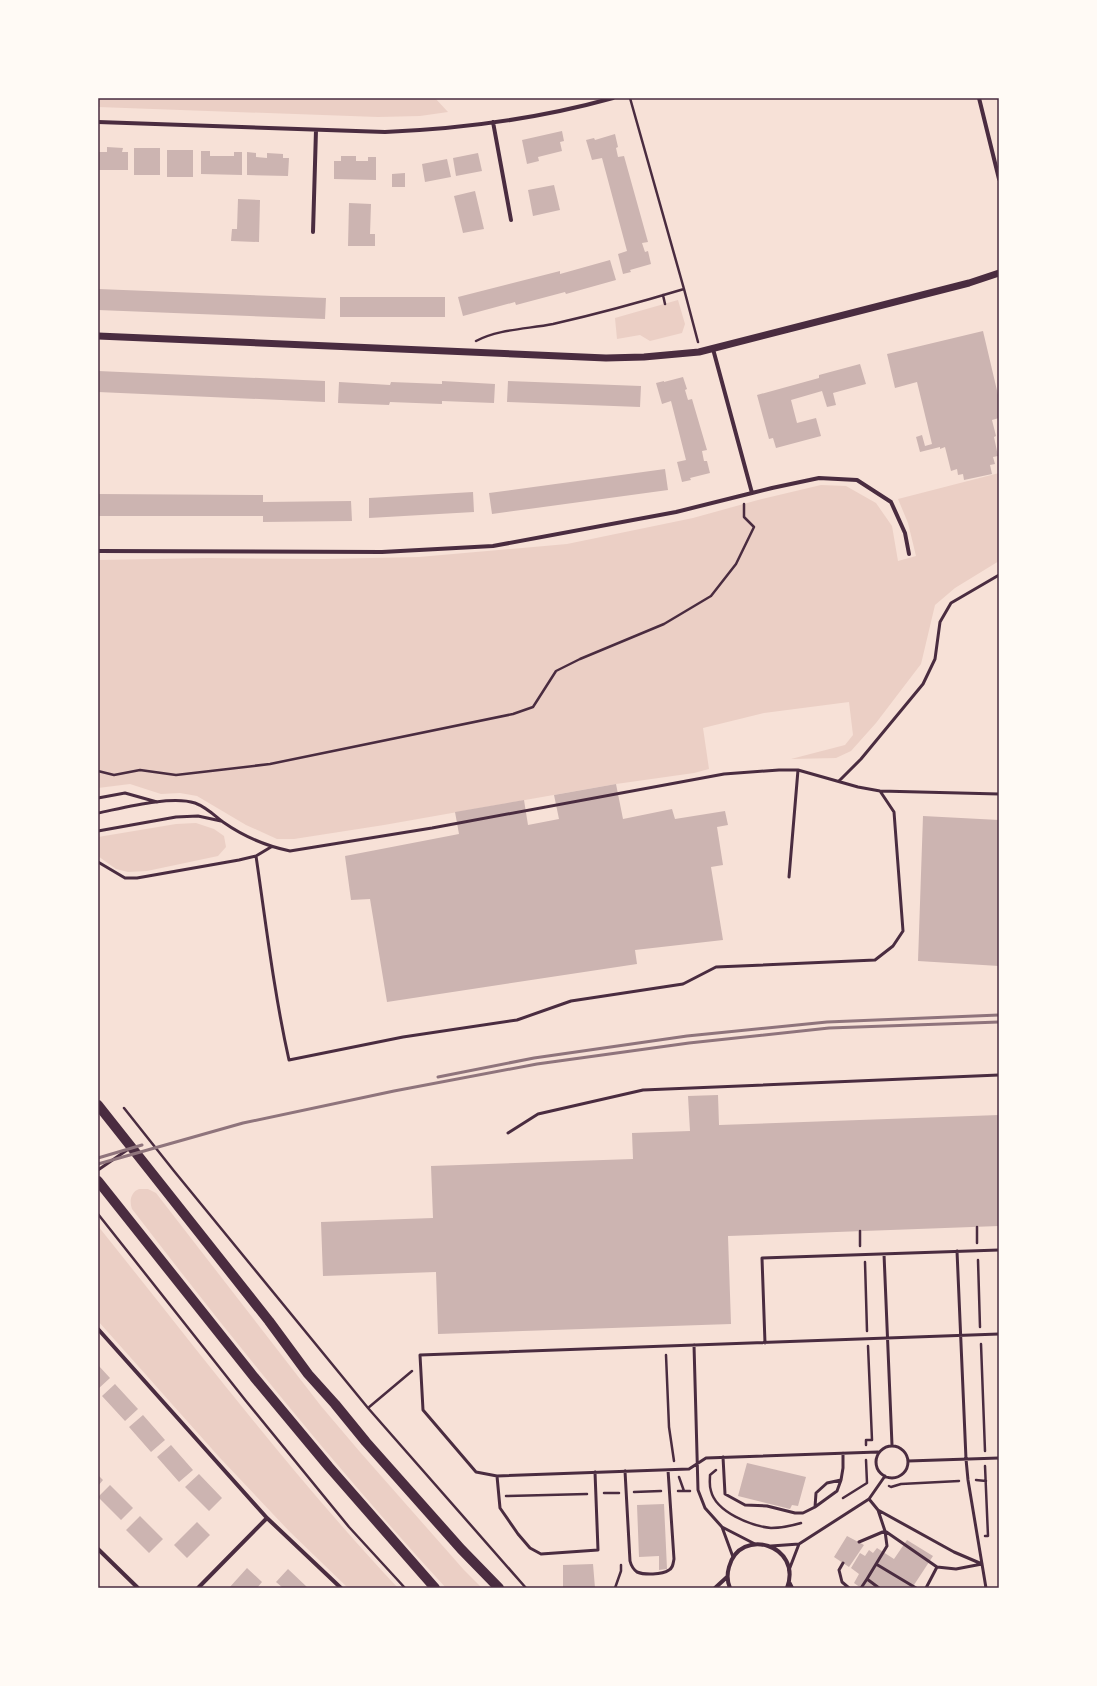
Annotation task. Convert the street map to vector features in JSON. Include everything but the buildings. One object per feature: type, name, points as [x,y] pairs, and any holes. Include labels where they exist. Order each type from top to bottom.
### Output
[{"type":"main road","points":[[100,1107],[176,1202],[308,1374],[371,1448],[461,1549],[499,1588]]},
{"type":"main road","points":[[98,1181],[329,1467],[435,1588]]},
{"type":"street","points":[[98,122],[385,132],[415,131],[493,122],[570,108],[613,98]]},
{"type":"street","points":[[979,98],[997,165],[999,179]]},
{"type":"street","points":[[493,122],[510,220]]},
{"type":"street","points":[[313,232],[316,130]]},
{"type":"street","points":[[98,336],[606,358],[644,357],[699,352],[713,349],[969,283],[999,273]]},
{"type":"street","points":[[713,349],[752,493]]},
{"type":"street","points":[[98,551],[382,552],[493,546],[676,512],[819,478],[857,480],[891,502],[905,533],[909,554]]},
{"type":"street","points":[[98,1329],[267,1518],[341,1588]]},
{"type":"street","points":[[198,1588],[267,1518]]},
{"type":"street","points":[[730,1588],[727,1577],[733,1557],[747,1546],[755,1544],[771,1546],[783,1556],[789,1570],[789,1582],[787,1588]]},
{"type":"street","points":[[98,1549],[138,1588]]},
{"type":"street","points":[[715,1588],[727,1577]]},
{"type":"street","points":[[789,1582],[792,1588]]},
{"type":"lane","points":[[839,781],[861,759],[923,684],[935,659],[940,622],[951,603],[999,575]]},
{"type":"lane","points":[[789,877],[798,770]]},
{"type":"lane","points":[[98,813],[158,802],[185,800],[196,803],[223,821],[271,847],[290,851],[432,828],[724,774],[798,770],[858,787],[880,791],[999,794]]},
{"type":"lane","points":[[256,856],[270,958],[282,1031],[289,1060],[403,1037],[517,1020],[571,1001],[683,984],[716,967],[875,960],[893,946],[904,931],[894,812],[880,791]]},
{"type":"lane","points":[[98,798],[125,794],[158,802]]},
{"type":"lane","points":[[98,831],[176,817],[198,816],[223,821]]},
{"type":"lane","points":[[98,862],[125,878],[137,878],[256,856],[271,847]]},
{"type":"lane","points":[[508,1133],[538,1114],[643,1090],[999,1075]]},
{"type":"lane","points":[[98,1170],[132,1147]]},
{"type":"lane","points":[[765,1343],[762,1258],[999,1250]]},
{"type":"lane","points":[[957,1251],[959,1336],[966,1459],[968,1480],[986,1588]]},
{"type":"lane","points":[[884,1254],[892,1445]]},
{"type":"lane","points":[[878,1452],[706,1458],[689,1469],[497,1476],[476,1472],[423,1410],[420,1355],[999,1334]]},
{"type":"lane","points":[[694,1345],[696,1464],[698,1490],[705,1508],[722,1528],[733,1557]]},
{"type":"lane","points":[[892,1445],[901,1448],[907,1456],[908,1461],[907,1467],[901,1476],[896,1478],[885,1476],[879,1472],[875,1459],[878,1452],[882,1448],[892,1445]]},
{"type":"lane","points":[[723,1457],[725,1494],[728,1497],[745,1505],[767,1506],[795,1513],[804,1513],[837,1491],[843,1468],[843,1453]]},
{"type":"lane","points":[[908,1461],[999,1458]]},
{"type":"lane","points":[[625,1471],[630,1561],[633,1568],[638,1572],[661,1573],[668,1572],[673,1566],[674,1559],[668,1470]]},
{"type":"lane","points":[[497,1476],[500,1508],[530,1548],[541,1554],[598,1550],[595,1472]]},
{"type":"lane","points":[[771,1546],[799,1544],[870,1499],[885,1476]]},
{"type":"lane","points":[[815,1507],[816,1493],[827,1482],[841,1480]]},
{"type":"lane","points":[[861,1588],[887,1546],[885,1531],[878,1510],[870,1499]]},
{"type":"lane","points":[[878,1510],[954,1552],[982,1564]]},
{"type":"lane","points":[[722,1528],[755,1544]]},
{"type":"lane","points":[[885,1531],[937,1567],[956,1569],[982,1564]]},
{"type":"lane","points":[[859,1542],[885,1531]]},
{"type":"lane","points":[[789,1570],[799,1544]]},
{"type":"lane","points":[[843,1563],[839,1570],[840,1576],[842,1582],[849,1588]]},
{"type":"lane","points":[[876,1564],[916,1588]]},
{"type":"lane","points":[[926,1588],[937,1567]]},
{"type":"lane","points":[[867,1579],[879,1588]]},
{"type":"path","points":[[630,98],[697,336],[699,352]]},
{"type":"path","points":[[466,352],[473,343],[488,336],[561,322],[684,289]]},
{"type":"path","points":[[663,295],[665,304]]},
{"type":"path","points":[[98,771],[114,775],[140,770],[176,775],[270,764],[513,714],[533,707],[556,671],[580,659],[664,624],[711,596],[736,564],[754,527],[744,517],[743,496]]},
{"type":"path","points":[[124,1108],[368,1408],[526,1588]]},
{"type":"path","points":[[98,1214],[349,1528],[405,1588]]},
{"type":"path","points":[[977,1227],[988,1536],[977,1538]]},
{"type":"path","points":[[842,1499],[867,1483],[866,1440],[872,1440],[865,1262],[861,1255],[860,1231]]},
{"type":"path","points":[[666,1346],[669,1427],[672,1455],[684,1491],[710,1489]]},
{"type":"path","points":[[368,1408],[405,1376]]},
{"type":"path","points":[[866,1474],[891,1487],[901,1484],[986,1480]]},
{"type":"shaded area","points":[[98,98],[435,98],[448,112],[420,116],[378,117],[98,107]]},
{"type":"shaded area","points":[[678,300],[685,324],[682,333],[650,341],[640,335],[617,339],[615,318]]},
{"type":"shaded area","points":[[999,473],[999,561],[955,588],[935,605],[921,664],[876,723],[851,751],[836,758],[791,759],[845,745],[853,735],[849,702],[764,713],[703,728],[709,769],[694,773],[616,784],[384,825],[294,839],[277,839],[246,825],[197,796],[180,793],[161,794],[130,784],[98,788],[98,560],[419,557],[567,544],[693,518],[758,500],[821,485],[846,486],[876,503],[892,526],[898,561],[916,556],[908,523],[898,499]]},
{"type":"shaded area","points":[[196,823],[214,829],[224,836],[226,847],[218,856],[147,871],[128,872],[116,869],[98,856],[98,837],[176,824]]},
{"type":"shaded area","points":[[148,1189],[156,1193],[321,1406],[464,1570],[482,1588],[446,1588],[364,1496],[246,1354],[132,1209],[131,1197],[136,1190]]},
{"type":"shaded area","points":[[98,1226],[282,1456],[358,1545],[398,1588],[348,1588],[289,1531],[220,1458],[98,1321]]},
{"type":"railway","points":[[438,1077],[534,1058],[687,1036],[827,1022],[999,1015]]},
{"type":"railway","points":[[98,1164],[243,1123],[394,1091],[537,1064],[689,1043],[829,1028],[999,1022]]},
{"type":"railway","points":[[98,1158],[142,1145]]}]
